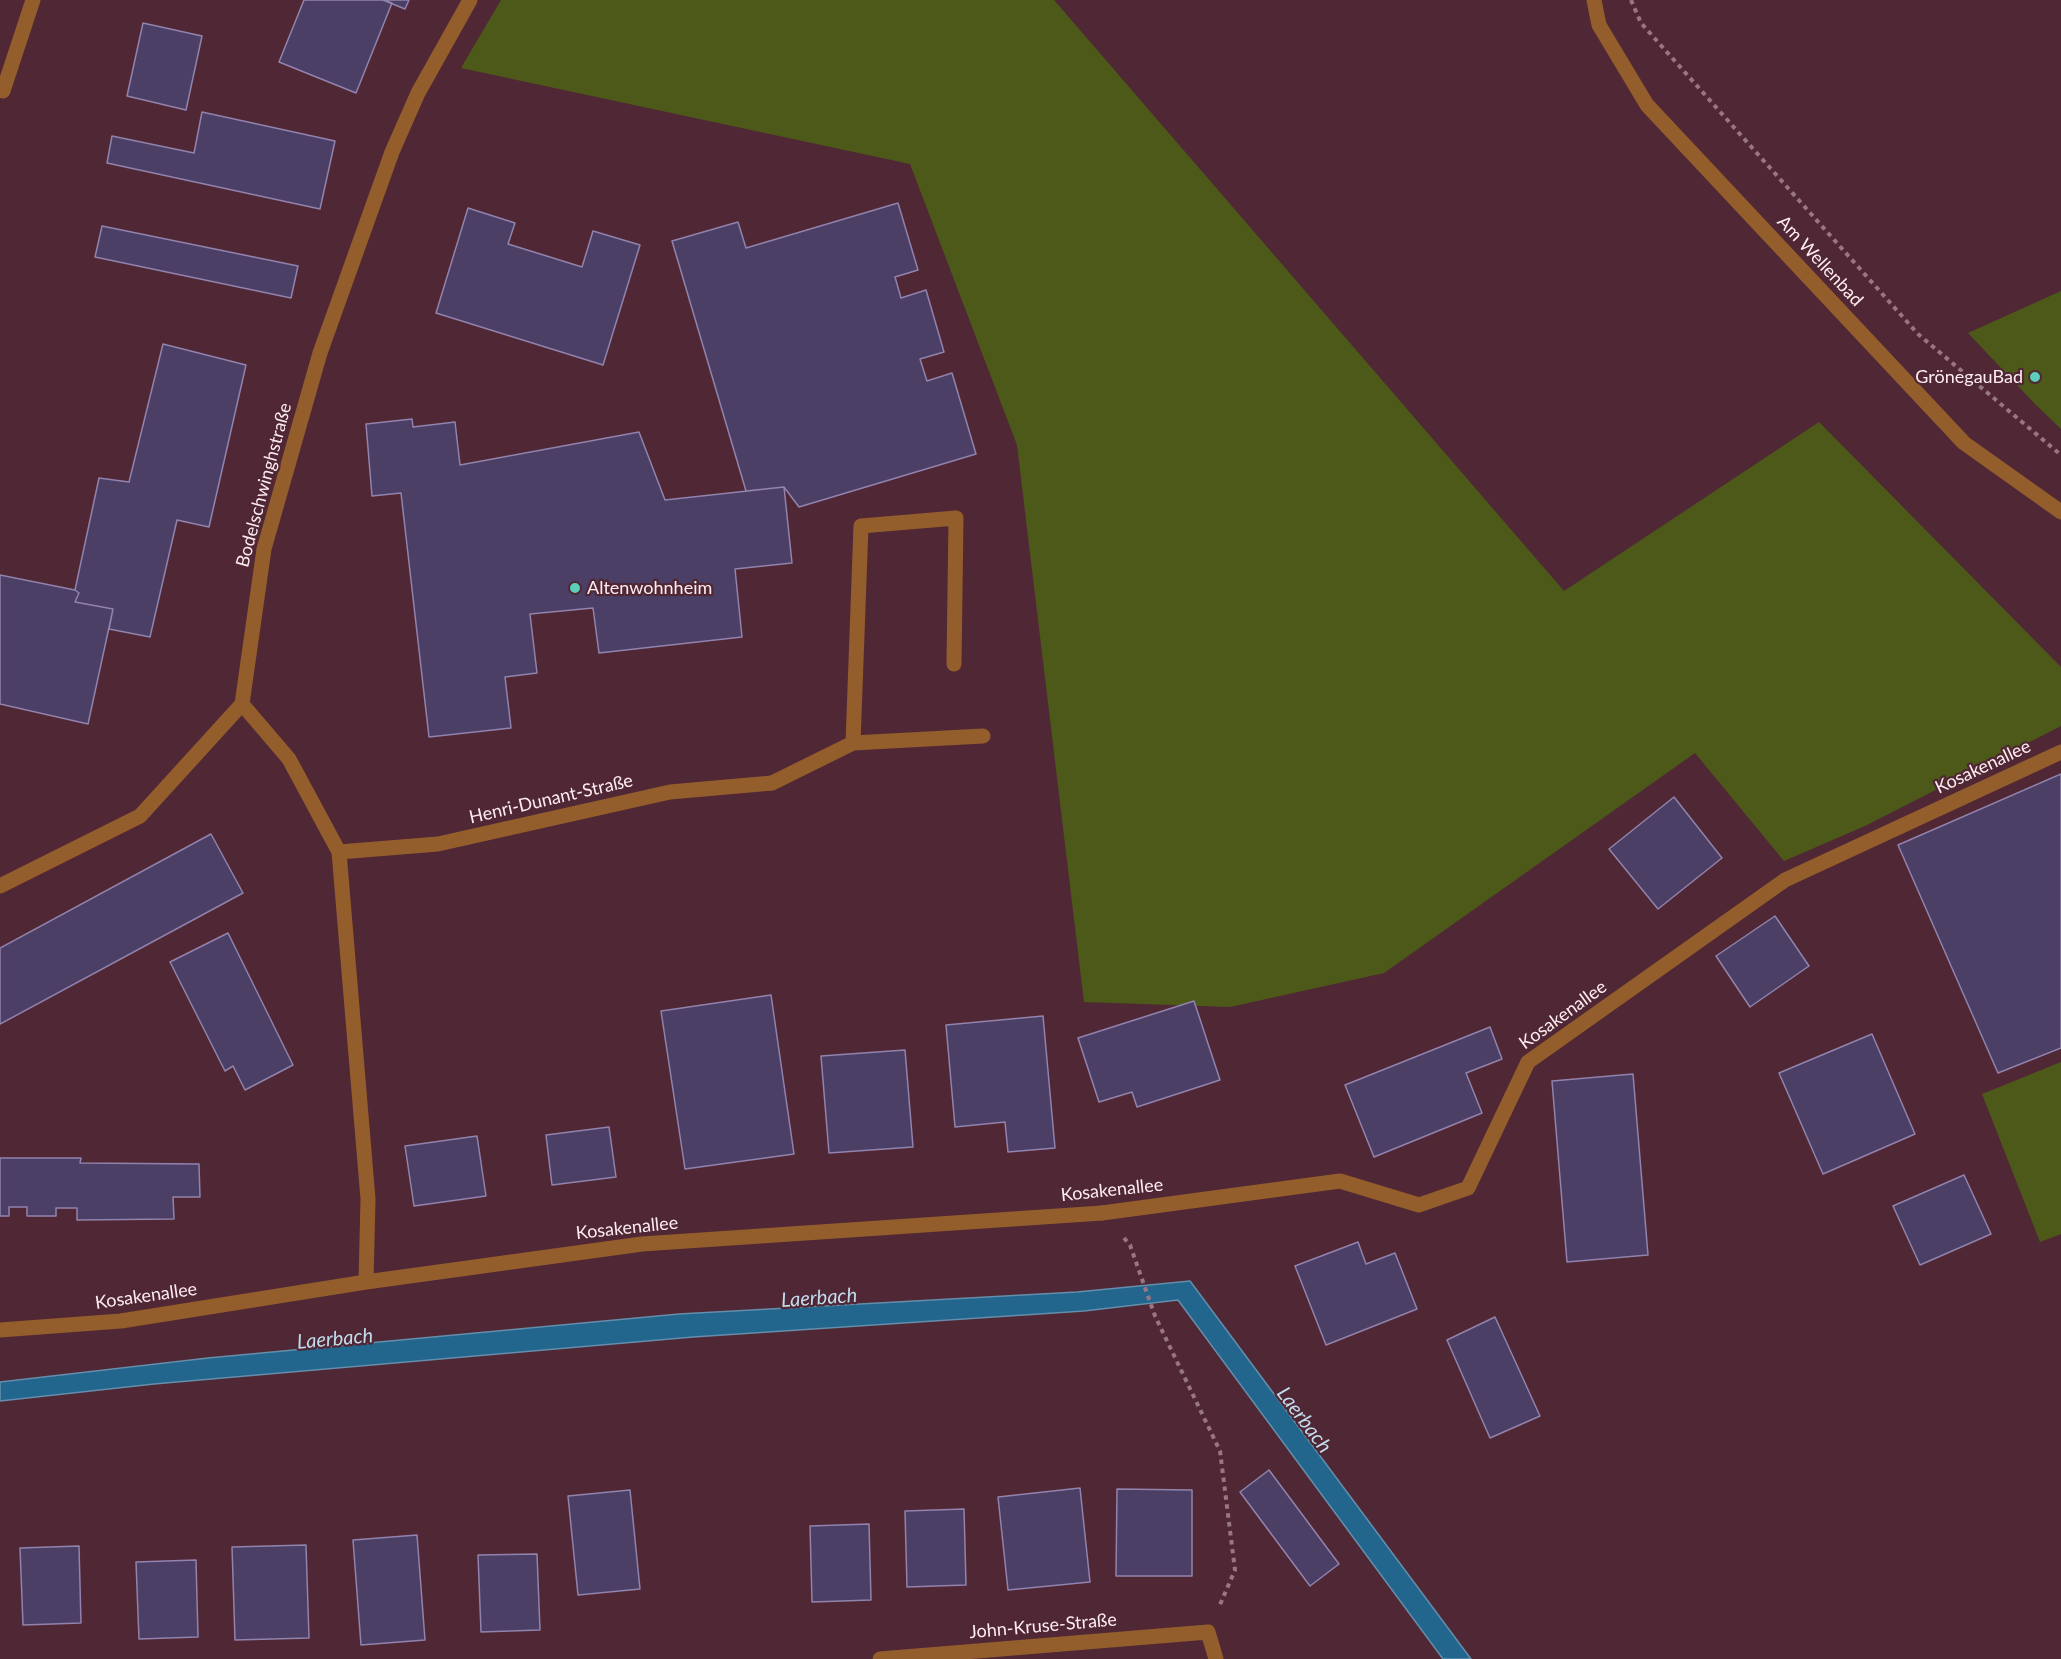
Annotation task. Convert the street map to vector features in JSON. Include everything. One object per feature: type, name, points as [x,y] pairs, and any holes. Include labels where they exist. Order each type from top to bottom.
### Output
[{"type":"street","points":[[3,91],[33,0]]},
{"type":"street","name":"Bodelschwinghstraße","points":[[242,704],[264,549],[320,353],[392,152],[418,93],[470,0]]},
{"type":"street","name":"Am Wellenbad","points":[[1594,0],[1599,25],[1647,105],[1964,443],[2061,512]]},
{"type":"street","points":[[954,664],[956,518],[861,526],[853,743],[983,736]]},
{"type":"street","points":[[0,886],[140,816],[242,704],[289,759],[339,852],[368,1200],[366,1282]]},
{"type":"street","name":"Henri-Dunant-Straße","points":[[339,852],[438,844],[670,792],[771,783],[853,743]]},
{"type":"street","name":"Kosakenallee","points":[[0,1330],[121,1321],[366,1282],[642,1244],[1102,1213],[1340,1181],[1419,1205],[1468,1188],[1528,1062],[1785,880],[2061,752]]},
{"type":"street","points":[[1208,1632],[1216,1659]]},
{"type":"street","name":"John-Kruse-Straße","points":[[880,1659],[1208,1632]]},
{"type":"path","points":[[1631,0],[1641,23],[1918,334],[2061,455]]},
{"type":"path","points":[[1130,1245],[1155,1316],[1220,1451],[1235,1570],[1208,1632]]},
{"type":"green space","points":[[501,0],[1054,0],[1564,591],[1819,422],[2061,667],[2061,726],[1865,826],[1784,861],[1695,753],[1384,973],[1230,1007],[1084,1002],[1017,445],[910,164],[461,68]]},
{"type":"green space","name":"GrönegauBad","points":[[2061,291],[2061,429],[1968,333]]},
{"type":"green space","points":[[2061,1062],[2061,1234],[2040,1242],[1982,1094]]},
{"type":"water","points":[[1190,1281],[1471,1659],[1443,1659],[1178,1300],[1084,1311],[693,1337],[154,1384],[0,1401],[0,1382],[208,1358],[679,1314],[1077,1292]]},
{"type":"building","points":[[304,0],[383,0],[392,3],[356,93],[279,62]]},
{"type":"building","points":[[383,0],[409,0],[405,9]]},
{"type":"building","points":[[143,23],[202,36],[186,110],[127,96]]},
{"type":"building","points":[[202,112],[335,141],[320,209],[107,163],[112,136],[194,153]]},
{"type":"building","points":[[898,203],[918,270],[895,277],[901,298],[926,290],[944,352],[920,359],[927,381],[952,373],[976,454],[799,507],[784,487],[746,491],[672,241],[738,222],[746,248]]},
{"type":"building","points":[[468,208],[515,223],[508,244],[582,267],[593,231],[640,245],[603,365],[436,313]]},
{"type":"building","points":[[102,226],[298,266],[291,298],[95,257]]},
{"type":"building","points":[[163,344],[246,365],[209,527],[177,520],[150,637],[109,629],[113,609],[75,602],[79,593],[75,590],[99,478],[129,482]]},
{"type":"building","name":"Altenwohnheim","points":[[412,419],[413,427],[455,422],[460,465],[639,432],[665,500],[784,487],[792,563],[735,569],[742,637],[599,653],[593,608],[530,614],[537,673],[505,677],[511,728],[429,737],[401,493],[372,496],[366,424]]},
{"type":"building","points":[[0,575],[75,590],[79,593],[75,602],[113,609],[88,724],[0,704]]},
{"type":"building","points":[[2061,774],[2061,1048],[1998,1073],[1898,845]]},
{"type":"building","points":[[1674,797],[1722,858],[1658,909],[1609,849]]},
{"type":"building","points":[[211,834],[243,893],[0,1024],[0,948]]},
{"type":"building","points":[[1775,916],[1809,966],[1750,1007],[1716,956]]},
{"type":"building","points":[[228,933],[293,1065],[245,1090],[233,1066],[225,1071],[170,962]]},
{"type":"building","points":[[771,995],[794,1154],[685,1169],[661,1011]]},
{"type":"building","points":[[1194,1001],[1220,1080],[1137,1107],[1132,1092],[1099,1102],[1078,1038]]},
{"type":"building","points":[[1043,1016],[1055,1148],[1008,1152],[1005,1122],[955,1127],[946,1025]]},
{"type":"building","points":[[1490,1027],[1502,1059],[1466,1073],[1482,1113],[1374,1157],[1345,1085]]},
{"type":"building","points":[[1872,1034],[1915,1134],[1823,1174],[1779,1073]]},
{"type":"building","points":[[905,1050],[913,1147],[829,1153],[821,1056]]},
{"type":"building","points":[[1633,1074],[1648,1255],[1567,1262],[1552,1081]]},
{"type":"building","points":[[609,1127],[616,1177],[552,1185],[546,1135]]},
{"type":"building","points":[[477,1136],[486,1196],[414,1206],[405,1146]]},
{"type":"building","points":[[0,1158],[81,1158],[80,1163],[199,1164],[200,1197],[173,1197],[174,1219],[77,1220],[77,1208],[56,1208],[56,1216],[27,1216],[27,1207],[9,1207],[9,1216],[0,1216]]},
{"type":"building","points":[[1964,1175],[1991,1234],[1920,1265],[1893,1206]]},
{"type":"building","points":[[1358,1242],[1366,1264],[1395,1253],[1417,1309],[1326,1345],[1295,1266]]},
{"type":"building","points":[[1495,1317],[1540,1416],[1490,1438],[1447,1340]]},
{"type":"building","points":[[1269,1470],[1339,1564],[1310,1586],[1240,1492]]},
{"type":"building","points":[[1080,1488],[1090,1582],[1008,1590],[998,1497]]},
{"type":"building","points":[[1117,1489],[1192,1490],[1192,1576],[1116,1576]]},
{"type":"building","points":[[630,1490],[640,1589],[578,1595],[568,1496]]},
{"type":"building","points":[[964,1509],[966,1585],[907,1587],[905,1511]]},
{"type":"building","points":[[869,1524],[871,1600],[812,1602],[810,1526]]},
{"type":"building","points":[[417,1535],[425,1640],[361,1645],[353,1540]]},
{"type":"building","points":[[306,1545],[309,1638],[235,1640],[232,1547]]},
{"type":"building","points":[[79,1546],[81,1623],[23,1625],[20,1548]]},
{"type":"building","points":[[537,1554],[540,1630],[481,1632],[478,1555]]},
{"type":"building","points":[[196,1560],[198,1637],[139,1639],[136,1562]]},
{"type":"place","name":"GrönegauBad","points":[[2035,377]]},
{"type":"place","name":"Altenwohnheim","points":[[575,588]]},
{"type":"water label","name":"Laerbach","points":[[819,1298]]},
{"type":"water label","name":"Laerbach","points":[[335,1339]]},
{"type":"water label","name":"Laerbach","points":[[1304,1420]]}]
